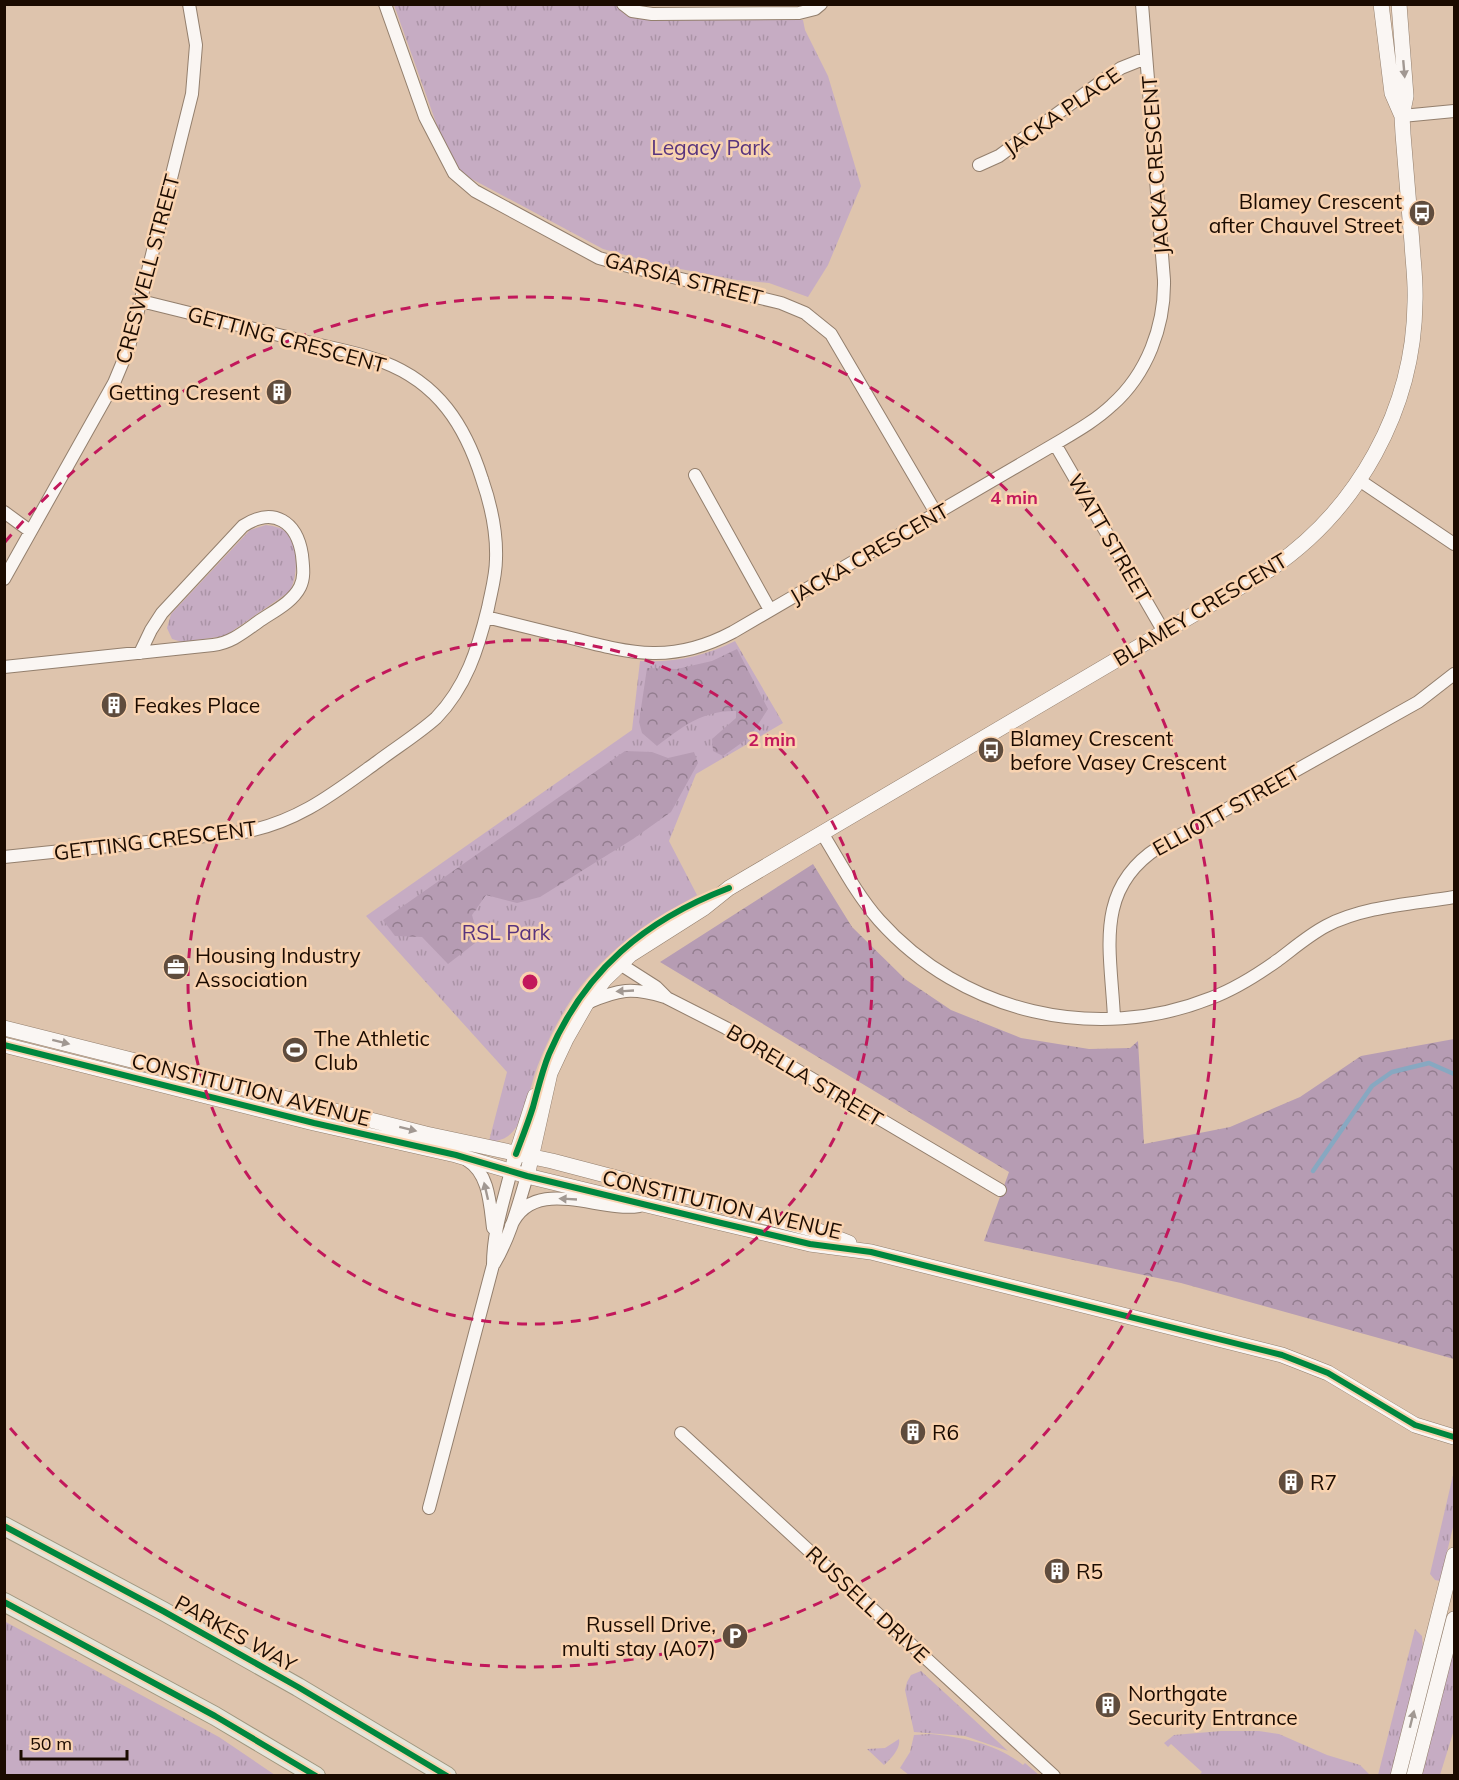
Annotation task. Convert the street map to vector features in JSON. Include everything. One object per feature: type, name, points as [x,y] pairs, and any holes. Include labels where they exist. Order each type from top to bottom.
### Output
[{"type":"main road","name":"PARKES WAY","points":[[4,1526],[163,1611],[298,1687],[447,1776]]},
{"type":"main road","points":[[4,1602],[206,1711],[316,1776]]},
{"type":"street","name":"CRESWELL STREET","points":[[4,579],[119,373],[141,301],[192,94],[196,45],[189,4]]},
{"type":"street","name":"GARSIA STREET","points":[[385,4],[415,95],[454,173],[475,191],[599,258],[782,303],[806,313],[831,334],[936,513]]},
{"type":"street","points":[[623,4],[632,12],[652,14],[799,13],[815,9],[821,4]]},
{"type":"street","name":"JACKA CRESCENT","points":[[486,617],[633,653],[659,654],[710,644],[1055,444],[1098,417],[1125,392],[1141,369],[1155,340],[1164,280],[1142,4]]},
{"type":"street","name":"BLAMEY CRESCENT","points":[[1381,4],[1392,93],[1402,116]]},
{"type":"street","name":"BLAMEY CRESCENT","points":[[527,1176],[524,1156],[540,1077],[554,1044],[581,996],[615,962],[704,908],[729,888],[1283,561],[1323,525],[1359,480],[1393,417],[1405,381],[1413,336],[1415,289],[1402,116],[1406,96],[1399,4]]},
{"type":"street","points":[[1384,23],[1400,21]]},
{"type":"street","name":"JACKA PLACE","points":[[979,165],[999,156],[1117,70],[1146,58]]},
{"type":"street","points":[[1402,116],[1455,111]]},
{"type":"street","name":"GETTING CRESCENT","points":[[4,857],[244,832],[273,826],[297,816],[332,794],[436,718],[452,699],[465,678],[477,649],[486,617],[496,566],[493,514],[468,440],[452,413],[435,396],[411,376],[379,361],[141,301]]},
{"type":"street","name":"WATT STREET","points":[[1055,444],[1164,632]]},
{"type":"street","points":[[695,475],[770,610]]},
{"type":"street","points":[[1359,480],[1455,544]]},
{"type":"street","points":[[4,512],[30,531]]},
{"type":"street","points":[[4,667],[140,653],[226,643],[290,600],[299,590],[303,575],[300,543],[294,530],[285,522],[273,518],[256,520],[243,526],[162,613],[140,653]]},
{"type":"street","name":"ELLIOTT STREET","points":[[1114,1018],[1111,916],[1119,887],[1135,865],[1159,847],[1418,702],[1455,674]]},
{"type":"street","points":[[822,833],[872,912],[902,942],[941,973],[982,995],[1029,1011],[1079,1019],[1161,1014],[1212,998],[1252,977],[1308,936],[1339,920],[1378,910],[1455,897]]},
{"type":"street","name":"BLAMEY CRESCENT","points":[[511,1171],[524,1156],[550,1073],[566,1039],[586,1004],[615,962]]},
{"type":"street","name":"BORELLA STREET","points":[[615,962],[656,987],[667,998],[726,1028],[1000,1190]]},
{"type":"street","points":[[586,1004],[624,990],[652,993],[667,998]]},
{"type":"street","name":"CONSTITUTION AVENUE","points":[[4,1028],[816,1230],[871,1252]]},
{"type":"street","name":"CONSTITUTION AVENUE","points":[[4,1045],[456,1155],[527,1176],[646,1205],[810,1244],[871,1252],[1282,1355],[1328,1373],[1416,1425],[1455,1437]]},
{"type":"street","points":[[252,1107],[256,1091]]},
{"type":"street","points":[[429,1508],[493,1265],[494,1241],[489,1201],[482,1174],[473,1164],[456,1155]]},
{"type":"street","points":[[494,1241],[511,1171]]},
{"type":"street","points":[[512,1226],[527,1176]]},
{"type":"street","points":[[493,1265],[516,1216],[528,1205],[542,1201],[568,1199],[623,1208],[646,1205]]},
{"type":"street","name":"RUSSELL DRIVE","points":[[681,1434],[1054,1776]]},
{"type":"street","points":[[1398,1776],[1455,1555]]},
{"type":"street","points":[[1414,1776],[1453,1626],[1435,1626]]},
{"type":"green space","name":"Legacy Park","points":[[615,4],[627,16],[651,20],[803,20],[805,30],[828,76],[861,186],[828,265],[808,297],[769,283],[737,280],[665,266],[603,249],[468,177],[456,167],[440,134],[394,5]]},
{"type":"green space","points":[[266,525],[285,531],[294,545],[296,562],[294,579],[289,592],[225,636],[182,642],[172,639],[167,628],[171,614],[250,530]]},
{"type":"green space","name":"RSL Park","points":[[735,641],[783,723],[696,774],[669,841],[697,895],[630,938],[595,970],[564,1011],[550,1037],[520,1122],[508,1136],[489,1141],[507,1072],[366,916],[632,730],[640,661],[665,661],[689,657],[712,651]]},
{"type":"green space","points":[[737,649],[768,709],[750,737],[723,756],[713,751],[712,739],[736,718],[736,711],[713,713],[703,717],[684,726],[657,746],[642,733],[639,722],[647,668],[677,669],[712,661]]},
{"type":"green space","points":[[625,751],[652,752],[668,758],[694,752],[698,763],[671,812],[633,839],[540,897],[517,903],[486,895],[472,915],[479,940],[448,964],[422,937],[395,936],[383,920]]},
{"type":"green space","points":[[813,864],[852,927],[905,979],[951,1010],[1021,1038],[1089,1049],[1130,1048],[1138,1041],[1144,1144],[1230,1127],[1300,1097],[1361,1056],[1454,1039],[1454,1359],[1181,1283],[984,1241],[1009,1172],[660,962]]},
{"type":"green space","points":[[1454,1471],[1454,1523],[1440,1581],[1435,1580],[1430,1574]]},
{"type":"green space","points":[[4,1621],[219,1737],[275,1775],[5,1775]]},
{"type":"green space","points":[[1415,1629],[1422,1636],[1423,1648],[1391,1775],[1378,1775]]},
{"type":"green space","points":[[1454,1648],[1454,1730],[1440,1775],[1422,1776]]},
{"type":"green space","points":[[921,1671],[1008,1751],[965,1736],[914,1732],[905,1690],[911,1675]]},
{"type":"green space","points":[[1259,1731],[1279,1734],[1327,1755],[1360,1765],[1370,1775],[1199,1775],[1202,1772],[1171,1744],[1168,1747],[1164,1743],[1174,1735]]},
{"type":"green space","points":[[914,1735],[955,1737],[991,1747],[1023,1765],[1025,1763],[1039,1775],[909,1775],[900,1768],[910,1752]]},
{"type":"green space","points":[[899,1739],[893,1756],[884,1765],[867,1749],[885,1748]]},
{"type":"waterway","points":[[1313,1171],[1372,1086],[1392,1072],[1429,1063],[1454,1074]]},
{"type":"cycle path","points":[[516,1154],[549,1054],[580,997],[621,951],[645,932],[670,916],[729,888]]},
{"type":"cycle path","points":[[4,1045],[314,1123],[456,1155],[527,1176],[810,1244],[871,1252],[1282,1355],[1328,1373],[1415,1425],[1454,1437]]},
{"type":"cycle path","points":[[4,1526],[163,1611],[298,1687],[447,1776]]},
{"type":"cycle path","points":[[4,1602],[215,1716],[316,1776]]},
{"type":"place","name":"Blamey Crescent after Chauvel Street","points":[[1422,213]]},
{"type":"place","name":"Getting Cresent","points":[[279,392]]},
{"type":"place","name":"Feakes Place","points":[[114,705]]},
{"type":"place","name":"Blamey Crescent before Vasey Crescent","points":[[991,750]]},
{"type":"place","name":"Housing Industry Association","points":[[176,967]]},
{"type":"place","name":"The Athletic Club","points":[[295,1050]]},
{"type":"place","name":"R6","points":[[913,1432]]},
{"type":"place","name":"R7","points":[[1291,1482]]},
{"type":"place","name":"R5","points":[[1057,1571]]},
{"type":"place","name":"Russell Drive, multi stay (A07)","points":[[735,1636]]},
{"type":"place","name":"Northgate Security Entrance","points":[[1108,1705]]}]
